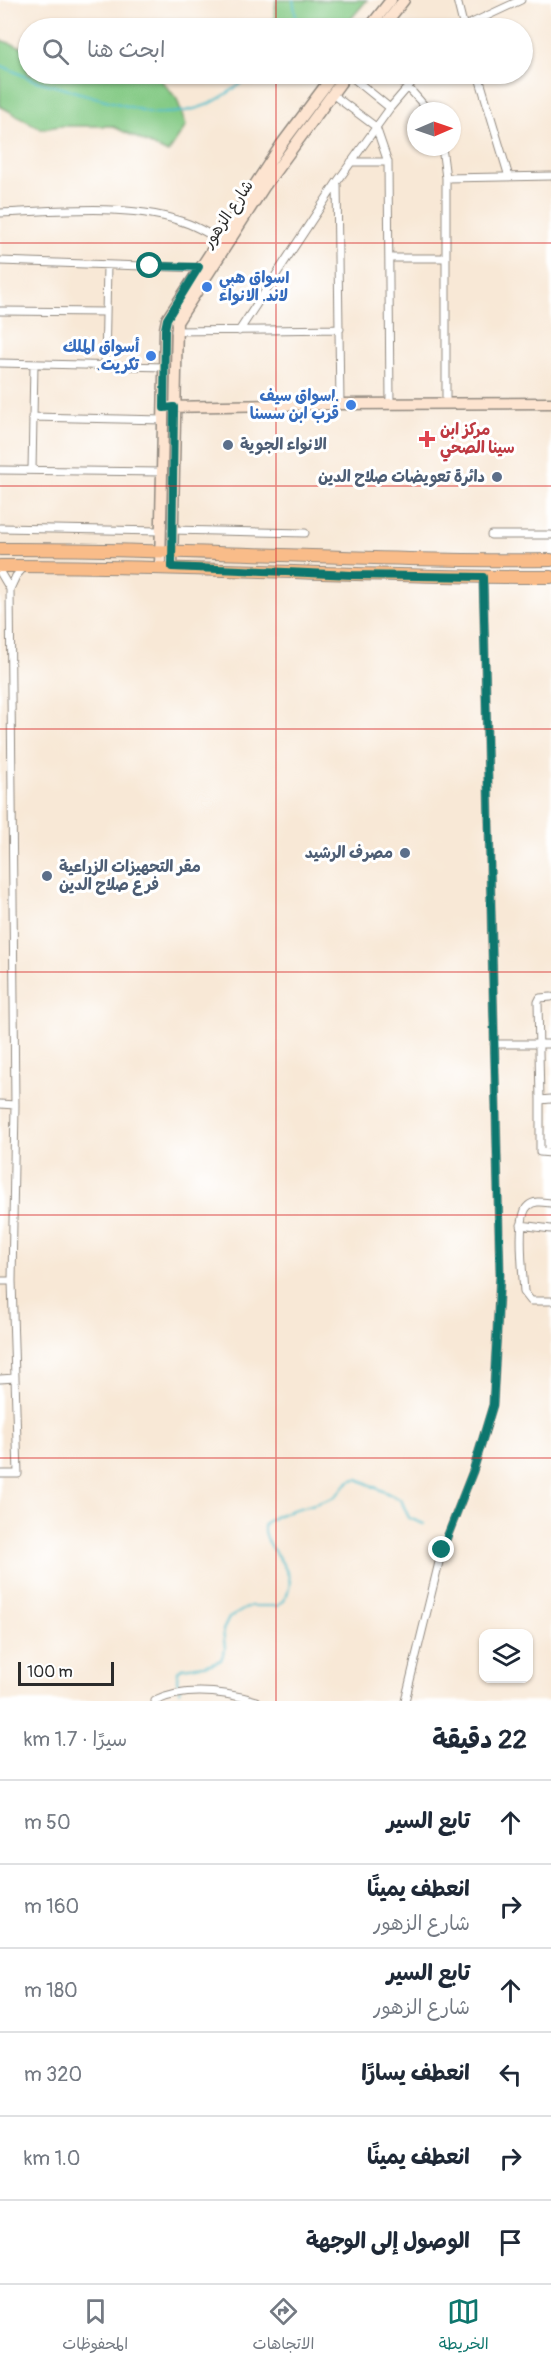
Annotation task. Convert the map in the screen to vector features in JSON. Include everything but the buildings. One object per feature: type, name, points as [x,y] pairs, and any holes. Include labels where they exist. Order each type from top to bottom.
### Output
[{"type":"main road","points":[[377,18],[391,0]]},
{"type":"main road","points":[[390,18],[404,0]]},
{"type":"main road","name":"شارع الزهور","points":[[166,530],[162,472],[163,420],[169,407],[165,367],[167,319],[281,145],[327,84]]},
{"type":"main road","name":"شارع الزهور","points":[[166,567],[169,407],[175,331],[181,313],[264,187],[340,84]]},
{"type":"main road","points":[[169,407],[551,403]]},
{"type":"main road","points":[[0,549],[551,560]]},
{"type":"main road","points":[[0,566],[166,567],[352,575],[551,577]]},
{"type":"street","points":[[457,0],[461,18]]},
{"type":"street","points":[[484,18],[521,0]]},
{"type":"street","points":[[360,84],[390,108]]},
{"type":"street","points":[[405,84],[421,102]]},
{"type":"street","points":[[481,84],[509,177]]},
{"type":"street","points":[[239,331],[337,182],[408,86]]},
{"type":"street","points":[[332,94],[376,127],[388,162],[390,404]]},
{"type":"street","points":[[443,156],[446,178],[446,404]]},
{"type":"street","points":[[351,162],[388,162]]},
{"type":"street","points":[[446,178],[551,176]]},
{"type":"street","points":[[337,182],[340,404]]},
{"type":"street","points":[[0,213],[114,210],[145,214],[188,224],[218,239]]},
{"type":"street","points":[[389,258],[446,258]]},
{"type":"street","points":[[0,261],[199,267]]},
{"type":"street","points":[[105,366],[107,265]]},
{"type":"street","points":[[0,311],[106,312]]},
{"type":"street","points":[[175,331],[340,328]]},
{"type":"street","points":[[0,363],[165,367]]},
{"type":"street","points":[[32,470],[34,364]]},
{"type":"street","points":[[32,417],[163,420]]},
{"type":"street","points":[[0,471],[162,472]]},
{"type":"street","points":[[0,528],[305,533]]},
{"type":"street","points":[[491,535],[551,535]]},
{"type":"street","points":[[9,589],[16,576],[26,566]]},
{"type":"street","points":[[0,572],[9,589],[15,1105],[12,1281],[18,1474],[0,1474]]},
{"type":"street","points":[[405,1701],[442,1550],[473,1471],[493,1405],[500,1275],[483,577]]},
{"type":"street","points":[[551,997],[540,998],[538,1002],[540,1152],[551,1154]]},
{"type":"street","points":[[494,1044],[551,1044]]},
{"type":"street","points":[[540,1100],[551,1100]]},
{"type":"street","points":[[0,1104],[15,1105]]},
{"type":"street","points":[[551,1203],[537,1202],[528,1205],[523,1213],[521,1226],[524,1292],[531,1301],[551,1301]]},
{"type":"street","points":[[521,1226],[551,1229]]},
{"type":"street","points":[[0,1281],[12,1281]]},
{"type":"street","points":[[0,1379],[15,1378]]},
{"type":"street","points":[[154,1701],[172,1695],[201,1692],[231,1694],[257,1701]]},
{"type":"green space","points":[[276,0],[367,0],[352,18],[275,18]]},
{"type":"green space","points":[[0,40],[18,46],[18,84],[164,84],[177,99],[186,126],[168,153],[112,126],[61,126],[41,129],[0,106]]},
{"type":"waterway","points":[[293,0],[296,18]]},
{"type":"waterway","points":[[0,65],[18,73]]},
{"type":"waterway","points":[[47,84],[152,113],[195,109],[218,99],[240,84]]},
{"type":"waterway","points":[[180,1691],[177,1680],[178,1671],[182,1668],[211,1664],[221,1660],[225,1649],[223,1630],[229,1618],[250,1606],[278,1606],[287,1594],[290,1582],[287,1572],[268,1541],[264,1532],[265,1523],[289,1511],[332,1498],[350,1481],[358,1479],[401,1500],[409,1518],[424,1524]]},
{"type":"waterway","points":[[182,1697],[183,1701]]},
{"type":"place","name":"اسواق هبي لاند. الانواء","points":[[207,287]]},
{"type":"place","name":"أسواق الملك .تكريت","points":[[151,356]]},
{"type":"place","name":"اسواق سيف. قرب ابن سسنا","points":[[351,405]]},
{"type":"place","name":"مركز ابن سينا الصحي","points":[[427,439]]},
{"type":"place","name":"الانواء الجوية","points":[[228,445]]},
{"type":"place","name":"دائرة تعويضات صلاح الدين","points":[[497,477]]},
{"type":"place","name":"مصرف الرشيد","points":[[405,853]]},
{"type":"place","name":"مقر التجهيزات الزراعية فرع صلاح الدين","points":[[47,876]]},
{"type":"route","points":[[150,266],[199,267],[172,309],[165,329],[164,408],[174,407],[172,567],[352,575],[483,577],[500,1275],[497,1350],[493,1405],[473,1471],[442,1550]]}]
